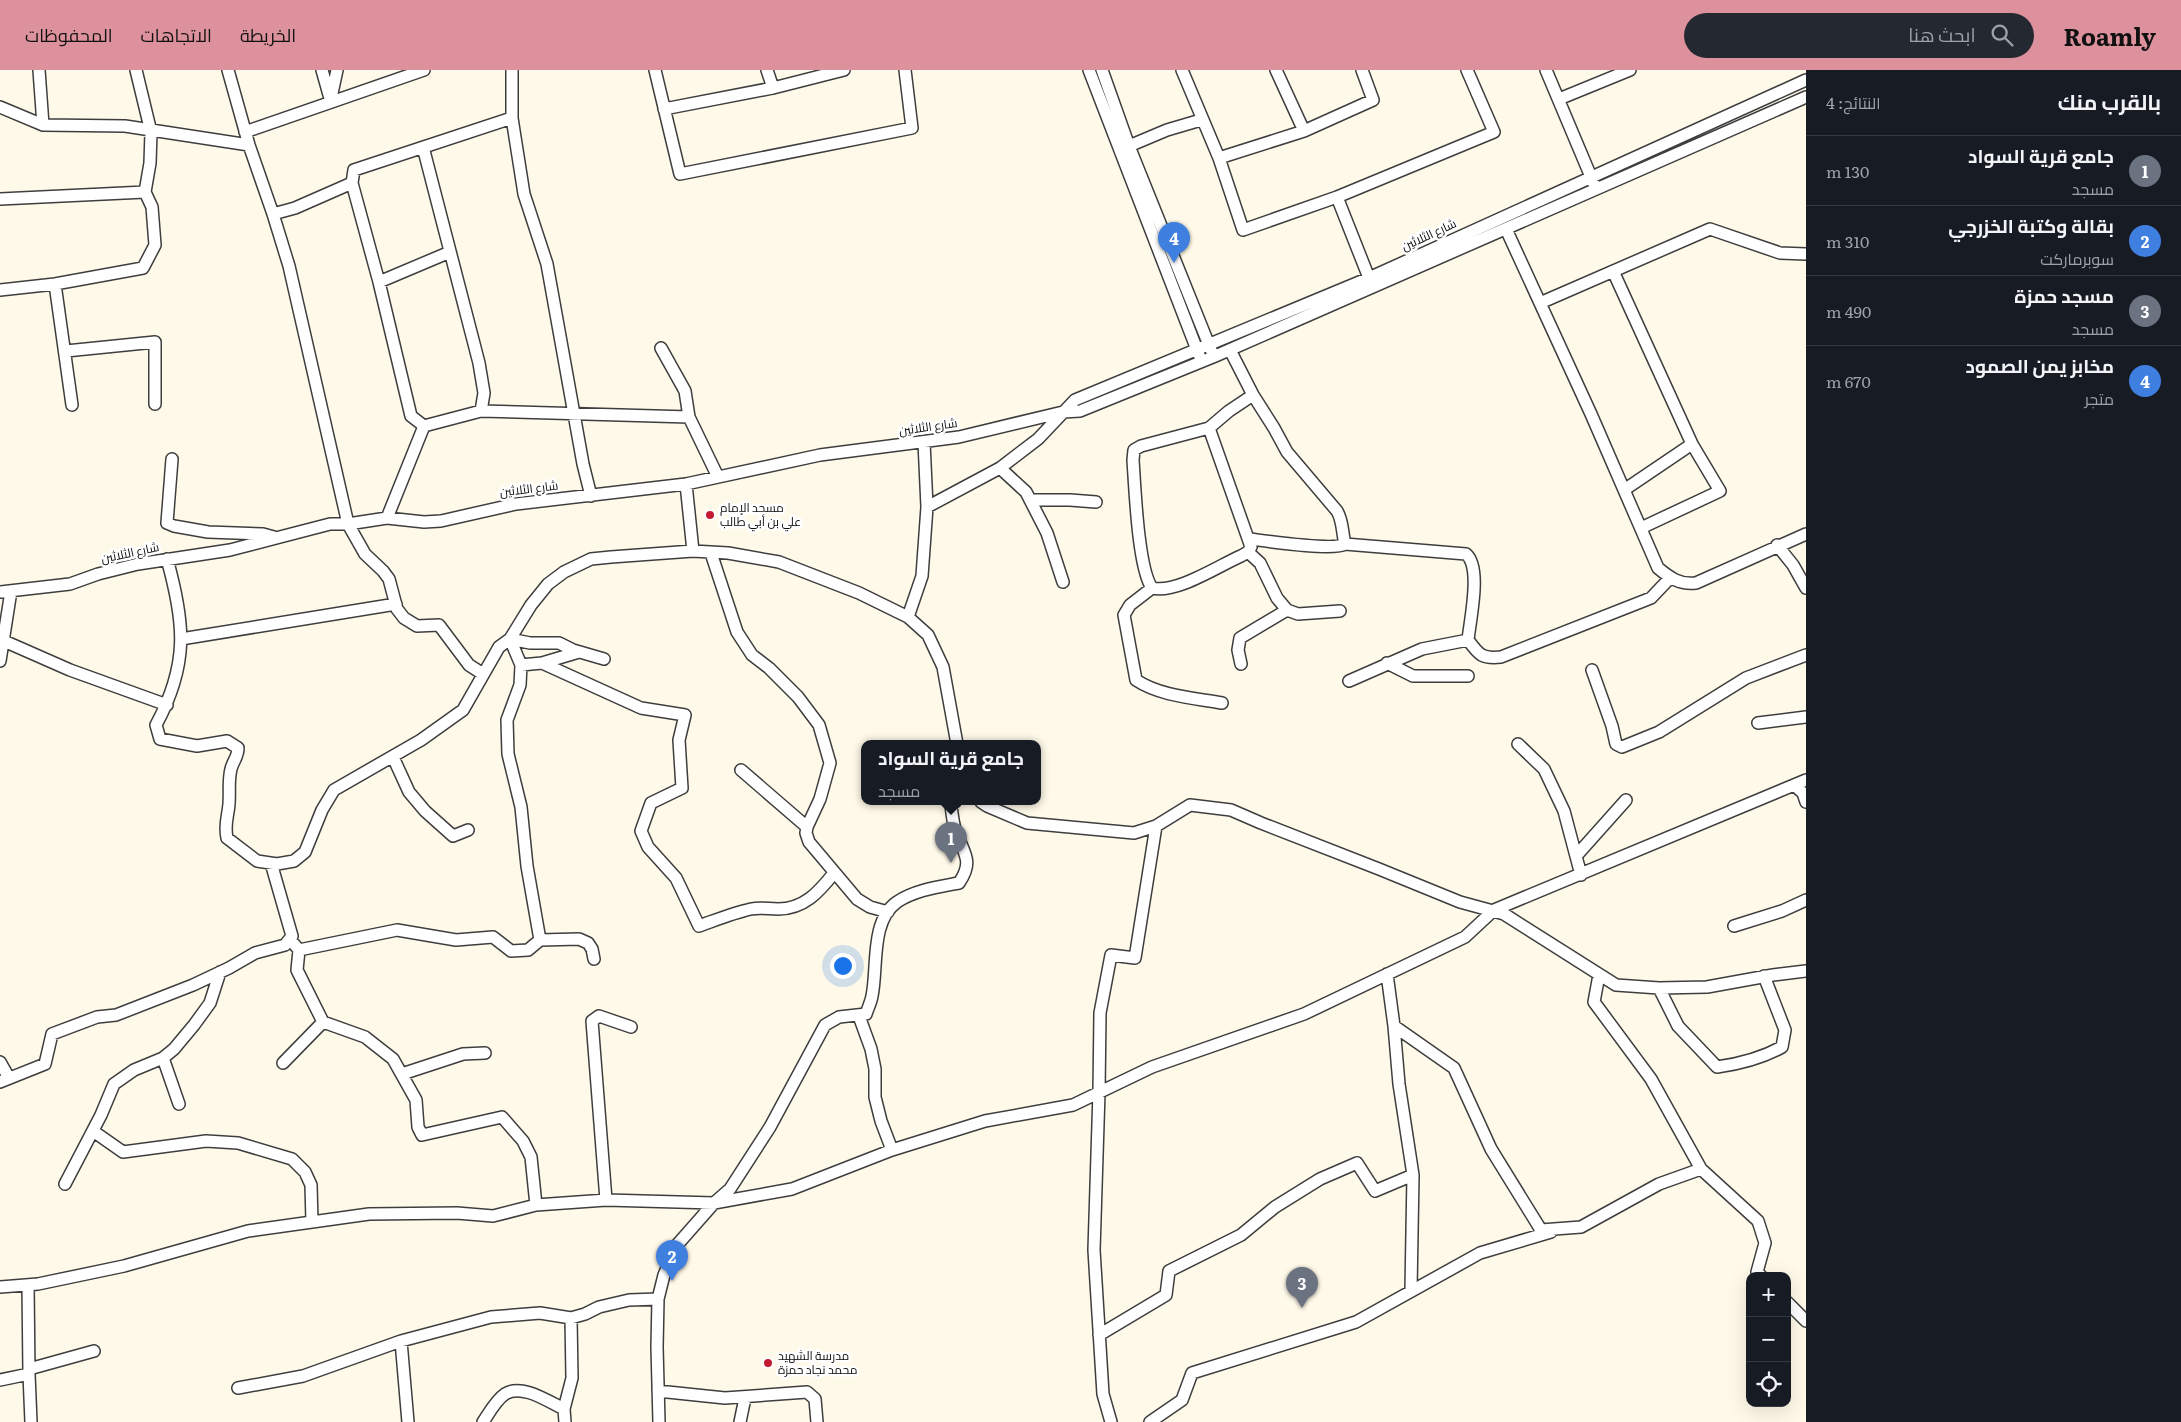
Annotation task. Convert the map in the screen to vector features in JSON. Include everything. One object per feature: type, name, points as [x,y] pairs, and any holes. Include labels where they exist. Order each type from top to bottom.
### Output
[{"type":"street","points":[[39,70],[43,125]]},
{"type":"street","points":[[0,290],[55,284],[143,268],[155,245],[152,207],[145,192],[150,163],[151,132],[136,70]]},
{"type":"street","points":[[228,70],[249,145],[289,266],[348,524],[365,554],[389,579],[396,604],[404,618],[417,626],[439,625],[469,665],[483,674]]},
{"type":"street","points":[[322,70],[331,102]]},
{"type":"street","points":[[331,102],[337,70]]},
{"type":"street","points":[[245,132],[424,70]]},
{"type":"street","points":[[512,70],[512,118],[524,194],[547,264],[574,415],[591,496]]},
{"type":"street","points":[[655,70],[680,174],[912,128],[906,70]]},
{"type":"street","points":[[767,70],[773,88]]},
{"type":"street","points":[[664,108],[773,88],[844,70]]},
{"type":"street","points":[[1090,70],[1201,362]]},
{"type":"street","points":[[1102,70],[1129,146],[1214,357]]},
{"type":"street","points":[[1182,70],[1201,120],[1219,158],[1243,230],[1337,197],[1494,132],[1467,70]]},
{"type":"street","points":[[1276,70],[1304,131]]},
{"type":"street","points":[[1219,158],[1304,131],[1373,100],[1362,70]]},
{"type":"street","points":[[1546,70],[1596,190]]},
{"type":"street","points":[[1559,99],[1630,70]]},
{"type":"street","name":"شارع الثلاثين","points":[[5,591],[70,584],[98,574],[167,559],[230,550],[330,524],[348,524],[387,518],[441,522],[502,506],[686,484],[820,455],[924,442],[994,430],[1063,412],[1080,411],[1230,350],[1590,177],[1806,80]]},
{"type":"street","name":"شارع الثلاثين","points":[[1063,412],[1075,400],[1209,345],[1506,229],[1806,97]]},
{"type":"street","points":[[0,107],[43,125],[125,126],[151,132],[249,145]]},
{"type":"street","points":[[424,426],[411,416],[379,282],[352,183],[354,170],[512,118]]},
{"type":"street","points":[[1129,146],[1168,130],[1201,120]]},
{"type":"street","points":[[423,147],[479,363],[484,393],[481,412]]},
{"type":"street","points":[[273,214],[296,208],[352,183]]},
{"type":"street","points":[[0,199],[145,192]]},
{"type":"street","points":[[1337,197],[1371,282]]},
{"type":"street","points":[[1506,229],[1658,568],[1670,578],[1685,584],[1696,583],[1806,534]]},
{"type":"street","points":[[1540,303],[1710,229],[1780,252],[1806,254]]},
{"type":"street","points":[[379,282],[450,252]]},
{"type":"street","points":[[1613,271],[1692,444],[1720,491],[1641,528]]},
{"type":"street","points":[[55,284],[66,351],[72,405]]},
{"type":"street","points":[[66,351],[155,342],[155,404]]},
{"type":"street","points":[[661,348],[685,392],[689,417],[718,477]]},
{"type":"street","points":[[1230,350],[1253,396],[1287,452],[1337,511],[1341,519],[1345,544]]},
{"type":"street","points":[[1209,428],[1250,539],[1251,547],[1248,552],[1175,586],[1158,589],[1152,588],[1148,582],[1141,544],[1134,450],[1141,446],[1209,428],[1229,411],[1253,396]]},
{"type":"street","points":[[424,426],[481,412],[689,417]]},
{"type":"street","points":[[927,508],[1000,468],[1038,439],[1063,412]]},
{"type":"street","points":[[387,518],[424,426]]},
{"type":"street","points":[[908,616],[922,576],[927,508],[924,442]]},
{"type":"street","points":[[1624,490],[1692,444]]},
{"type":"street","points":[[172,459],[167,523],[208,532],[262,534],[278,538]]},
{"type":"street","points":[[1000,468],[1026,492],[1047,534],[1063,582]]},
{"type":"street","points":[[686,484],[693,551]]},
{"type":"street","points":[[1030,500],[1096,502]]},
{"type":"street","points":[[1250,539],[1322,546],[1340,547],[1345,544],[1466,554],[1471,558],[1475,577],[1468,640],[1478,653],[1488,659],[1501,657],[1651,598],[1670,578]]},
{"type":"street","points":[[1778,545],[1793,565],[1806,588]]},
{"type":"street","points":[[167,559],[177,607],[181,639],[181,659],[176,681],[156,725],[160,739],[197,746],[227,741],[238,748],[238,757],[232,765],[228,784],[229,804],[224,825],[227,838],[258,860],[271,863],[277,864],[294,861],[305,852],[322,810],[334,790],[433,733],[462,710],[499,647],[510,639],[536,598],[548,584],[564,572],[591,559],[693,551],[728,553],[779,562],[859,593],[908,616],[928,635],[943,667],[956,740]]},
{"type":"street","points":[[1248,552],[1260,563],[1277,598],[1287,610],[1298,614],[1340,611]]},
{"type":"street","points":[[711,553],[737,632],[752,656],[769,668],[798,697],[819,725],[830,763],[820,799],[807,827],[806,834],[809,842],[857,899],[870,907],[888,912]]},
{"type":"street","points":[[1152,588],[1130,605],[1124,615],[1136,680],[1146,686],[1180,696],[1222,703]]},
{"type":"street","points":[[0,661],[4,641],[5,591]]},
{"type":"street","points":[[181,639],[396,604]]},
{"type":"street","points":[[1242,664],[1238,650],[1240,638],[1287,610]]},
{"type":"street","points":[[510,639],[530,643],[559,643],[604,659]]},
{"type":"street","points":[[510,639],[521,665],[520,685],[507,720],[508,754],[521,807],[527,866],[540,940]]},
{"type":"street","points":[[1349,681],[1422,649],[1468,640]]},
{"type":"street","points":[[4,641],[70,670],[167,704]]},
{"type":"street","points":[[521,665],[542,664],[580,652]]},
{"type":"street","points":[[1592,670],[1612,726],[1616,744],[1622,747],[1659,732],[1746,678],[1806,655]]},
{"type":"street","points":[[542,664],[641,708],[684,715],[679,740],[682,788],[651,803],[641,831],[648,847],[676,878],[699,926],[752,909],[768,906],[778,909],[802,904],[815,896],[834,873]]},
{"type":"street","points":[[1387,664],[1413,676],[1468,676]]},
{"type":"street","points":[[1758,723],[1806,717]]},
{"type":"street","points":[[1518,744],[1544,769],[1564,811],[1581,875]]},
{"type":"street","points":[[393,757],[409,792],[425,811],[453,836],[468,830]]},
{"type":"street","points":[[741,770],[807,827]]},
{"type":"street","points":[[0,1287],[28,1285],[124,1266],[248,1231],[369,1214],[457,1213],[494,1216],[536,1205],[606,1200],[714,1203],[792,1188],[892,1150],[985,1121],[1073,1105],[1152,1067],[1304,1014],[1464,937],[1494,910],[1806,780]]},
{"type":"street","points":[[1794,784],[1803,793],[1806,802]]},
{"type":"street","points":[[1576,856],[1626,800]]},
{"type":"street","points":[[660,1422],[658,1299],[664,1275],[677,1245],[714,1203],[730,1189],[770,1127],[825,1024],[839,1017],[866,1014],[872,997],[879,930],[888,912],[896,903],[918,892],[959,883],[967,871],[967,856],[956,831],[951,805]]},
{"type":"street","points":[[986,805],[1027,823],[1134,833],[1156,826],[1190,806],[1231,810],[1261,824],[1460,902],[1504,914],[1616,985],[1659,988],[1707,987],[1764,976],[1806,971]]},
{"type":"street","points":[[1111,1422],[1103,1394],[1094,1250],[1100,1013],[1111,955],[1135,958],[1156,826]]},
{"type":"street","points":[[0,1062],[5,1080],[45,1064],[52,1034],[97,1017],[116,1015],[220,972],[255,953],[285,945],[292,936],[271,863]]},
{"type":"street","points":[[1734,926],[1782,911],[1806,900]]},
{"type":"street","points":[[299,950],[397,930],[456,940],[493,937],[511,950],[528,950],[540,940],[579,940],[588,943],[594,959]]},
{"type":"street","points":[[289,940],[299,950]]},
{"type":"street","points":[[299,950],[297,970],[323,1022],[365,1037],[393,1059],[416,1100],[418,1127],[422,1135],[502,1117],[523,1141],[531,1156],[536,1205]]},
{"type":"street","points":[[65,1184],[114,1084],[134,1070],[162,1058],[174,1049],[194,1026],[210,1003],[220,972]]},
{"type":"street","points":[[1386,974],[1394,1026],[1399,1084],[1413,1175],[1411,1290]]},
{"type":"street","points":[[1599,975],[1594,1002],[1651,1079],[1701,1169],[1758,1221],[1765,1243],[1757,1272]]},
{"type":"street","points":[[1659,988],[1678,1026],[1717,1068],[1735,1065],[1782,1047],[1785,1030],[1764,976]]},
{"type":"street","points":[[606,1200],[592,1021],[599,1016],[631,1027]]},
{"type":"street","points":[[858,1016],[872,1049],[876,1097],[892,1150]]},
{"type":"street","points":[[284,1063],[323,1022]]},
{"type":"street","points":[[1394,1026],[1454,1068],[1492,1149],[1541,1230],[1581,1227],[1659,1184],[1701,1169]]},
{"type":"street","points":[[402,1074],[463,1054],[485,1053]]},
{"type":"street","points":[[162,1058],[179,1104]]},
{"type":"street","points":[[92,1131],[123,1152],[206,1141],[238,1143],[292,1159],[305,1172],[311,1184],[312,1222]]},
{"type":"street","points":[[1099,1335],[1166,1295],[1169,1271],[1242,1236],[1275,1207],[1320,1178],[1357,1163],[1375,1191],[1413,1175]]},
{"type":"street","points":[[1150,1422],[1182,1400],[1192,1373],[1356,1322],[1480,1253],[1562,1228]]},
{"type":"street","points":[[28,1285],[31,1422]]},
{"type":"street","points":[[238,1388],[303,1376],[401,1341],[491,1317],[540,1313],[571,1318],[599,1307],[622,1302],[658,1299]]},
{"type":"street","points":[[1791,1306],[1806,1322]]},
{"type":"street","points":[[565,1422],[564,1409],[572,1378],[571,1318]]},
{"type":"street","points":[[401,1341],[408,1422]]},
{"type":"street","points":[[0,1380],[94,1351]]},
{"type":"street","points":[[482,1422],[502,1397],[512,1391],[524,1391],[564,1409]]},
{"type":"street","points":[[658,1391],[725,1398],[807,1392],[815,1399],[817,1422]]},
{"type":"street","points":[[740,1422],[745,1398]]},
{"type":"place","name":"مخابز يمن الصمود","points":[[1174,263]]},
{"type":"place","name":"مسجد الإمام علي بن أبي طالب","points":[[710,515]]},
{"type":"place","name":"جامع قرية السواد","points":[[951,863]]},
{"type":"place","name":"بقالة وكتبة الخزرجي","points":[[672,1281]]},
{"type":"place","name":"مسجد حمزة","points":[[1302,1308]]},
{"type":"place","name":"مدرسة الشهيد محمد نجاد حمزة","points":[[768,1363]]}]
